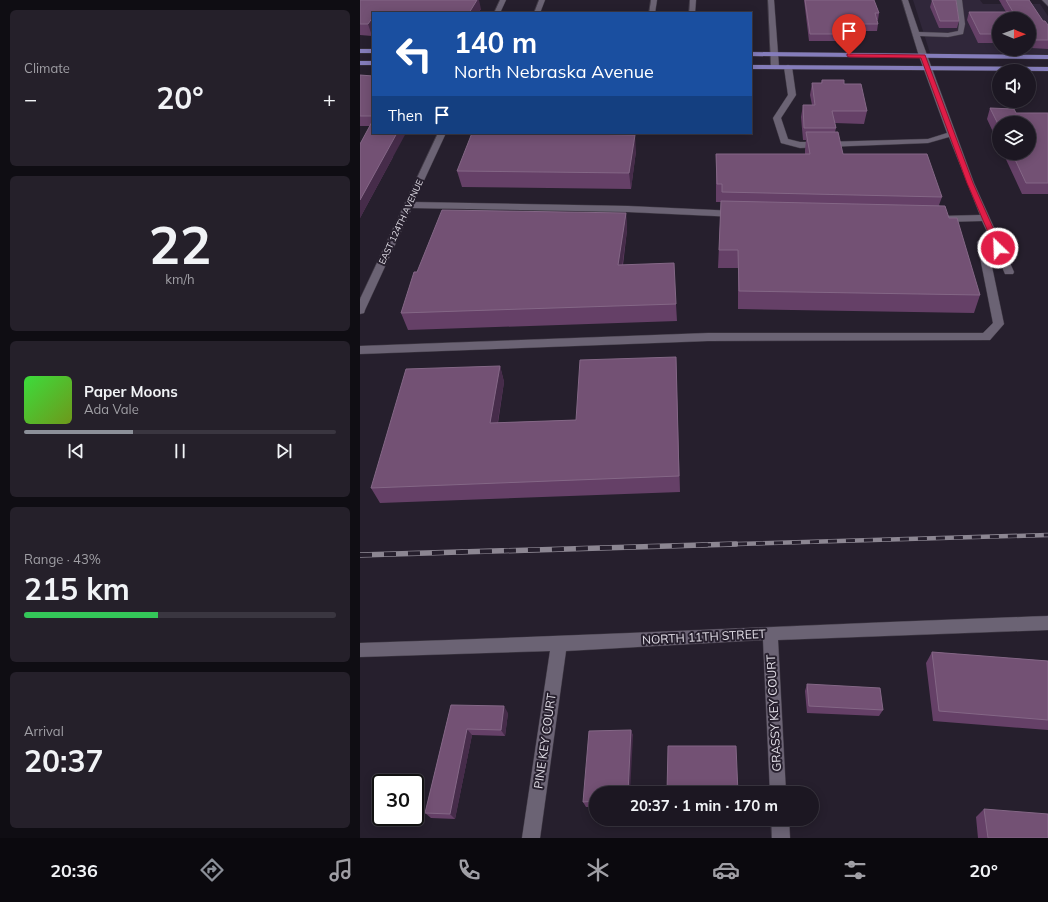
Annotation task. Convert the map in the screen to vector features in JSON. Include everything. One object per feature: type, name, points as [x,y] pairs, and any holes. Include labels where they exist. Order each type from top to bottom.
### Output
[{"type":"main road","points":[[360,51],[372,51]]},
{"type":"main road","points":[[752,54],[1048,57]]},
{"type":"main road","points":[[360,63],[372,64]]},
{"type":"main road","points":[[752,67],[1048,69]]},
{"type":"street","points":[[497,12],[503,0]]},
{"type":"street","points":[[537,12],[542,0]]},
{"type":"street","points":[[652,12],[654,0]]},
{"type":"street","points":[[692,12],[693,0]]},
{"type":"street","points":[[771,0],[776,67]]},
{"type":"street","points":[[905,0],[923,56],[952,134],[985,218],[1009,272]]},
{"type":"street","points":[[916,34],[948,34],[961,32],[962,24],[959,0]]},
{"type":"street","points":[[1045,0],[1048,4]]},
{"type":"street","points":[[788,67],[792,95],[777,118],[784,141],[800,144],[823,145],[928,141],[952,134]]},
{"type":"street","name":"EAST 124TH AVENUE","points":[[360,310],[442,134]]},
{"type":"street","points":[[409,205],[628,209],[744,214]]},
{"type":"street","points":[[931,218],[985,218]]},
{"type":"street","points":[[360,350],[708,337],[986,337],[999,324],[982,242],[993,235]]},
{"type":"street","name":"NORTH 11TH STREET","points":[[360,650],[559,644],[770,633],[1048,623]]},
{"type":"street","name":"GRASSY KEY COURT","points":[[770,633],[778,786]]},
{"type":"street","name":"PINE KEY COURT","points":[[531,838],[559,644]]},
{"type":"street","points":[[780,826],[781,838]]},
{"type":"shaded area","points":[[913,0],[980,0],[983,4],[1040,4],[1048,16],[1048,54],[1036,54],[1036,12],[992,12],[992,54],[930,53]]},
{"type":"building","points":[[360,0],[477,0],[470,12],[372,12],[372,18],[368,24],[360,24]]},
{"type":"building","points":[[805,0],[874,0],[879,13],[875,13],[878,24],[843,24],[846,34],[810,34]]},
{"type":"building","points":[[932,0],[956,0],[959,21],[940,21]]},
{"type":"building","points":[[1006,0],[1029,0],[1043,21],[1045,21],[1048,25],[1048,40],[1036,40],[1036,12],[1013,12]]},
{"type":"building","points":[[969,12],[992,12],[992,34],[980,34]]},
{"type":"building","points":[[360,75],[372,76],[372,116],[360,116]]},
{"type":"building","points":[[822,80],[844,80],[844,84],[861,84],[867,111],[832,111],[836,128],[804,128],[803,105],[815,105],[812,83],[822,83]]},
{"type":"building","points":[[990,108],[1014,109],[1016,113],[1048,113],[1048,183],[1026,183],[1015,160],[1036,160],[1036,116],[994,116]]},
{"type":"building","points":[[372,122],[372,134],[396,134],[360,200],[360,144]]},
{"type":"building","points":[[806,132],[838,132],[843,154],[927,154],[942,197],[722,192],[722,184],[717,184],[716,154],[810,154]]},
{"type":"building","points":[[472,134],[635,135],[629,173],[457,171]]},
{"type":"building","points":[[721,201],[945,206],[949,218],[957,218],[980,295],[739,291],[738,250],[719,250]]},
{"type":"building","points":[[442,210],[626,213],[618,265],[674,263],[676,304],[401,313],[414,272],[417,272]]},
{"type":"building","points":[[676,357],[679,476],[371,488],[406,369],[500,366],[490,423],[576,420],[580,360]]},
{"type":"building","points":[[932,652],[1048,661],[1048,720],[939,711]]},
{"type":"building","points":[[807,684],[880,688],[883,710],[809,706]]},
{"type":"building","points":[[451,705],[504,706],[501,730],[467,729],[450,814],[425,813]]},
{"type":"building","points":[[631,730],[628,786],[589,786],[589,802],[583,802],[589,731]]},
{"type":"building","points":[[668,746],[736,746],[738,786],[667,786]]},
{"type":"building","points":[[984,809],[1048,814],[1048,838],[988,838]]},
{"type":"railway","points":[[702,545],[1048,535]]},
{"type":"railway","points":[[360,555],[736,544]]},
{"type":"route","points":[[849,55],[923,56],[970,183],[998,248]]}]
